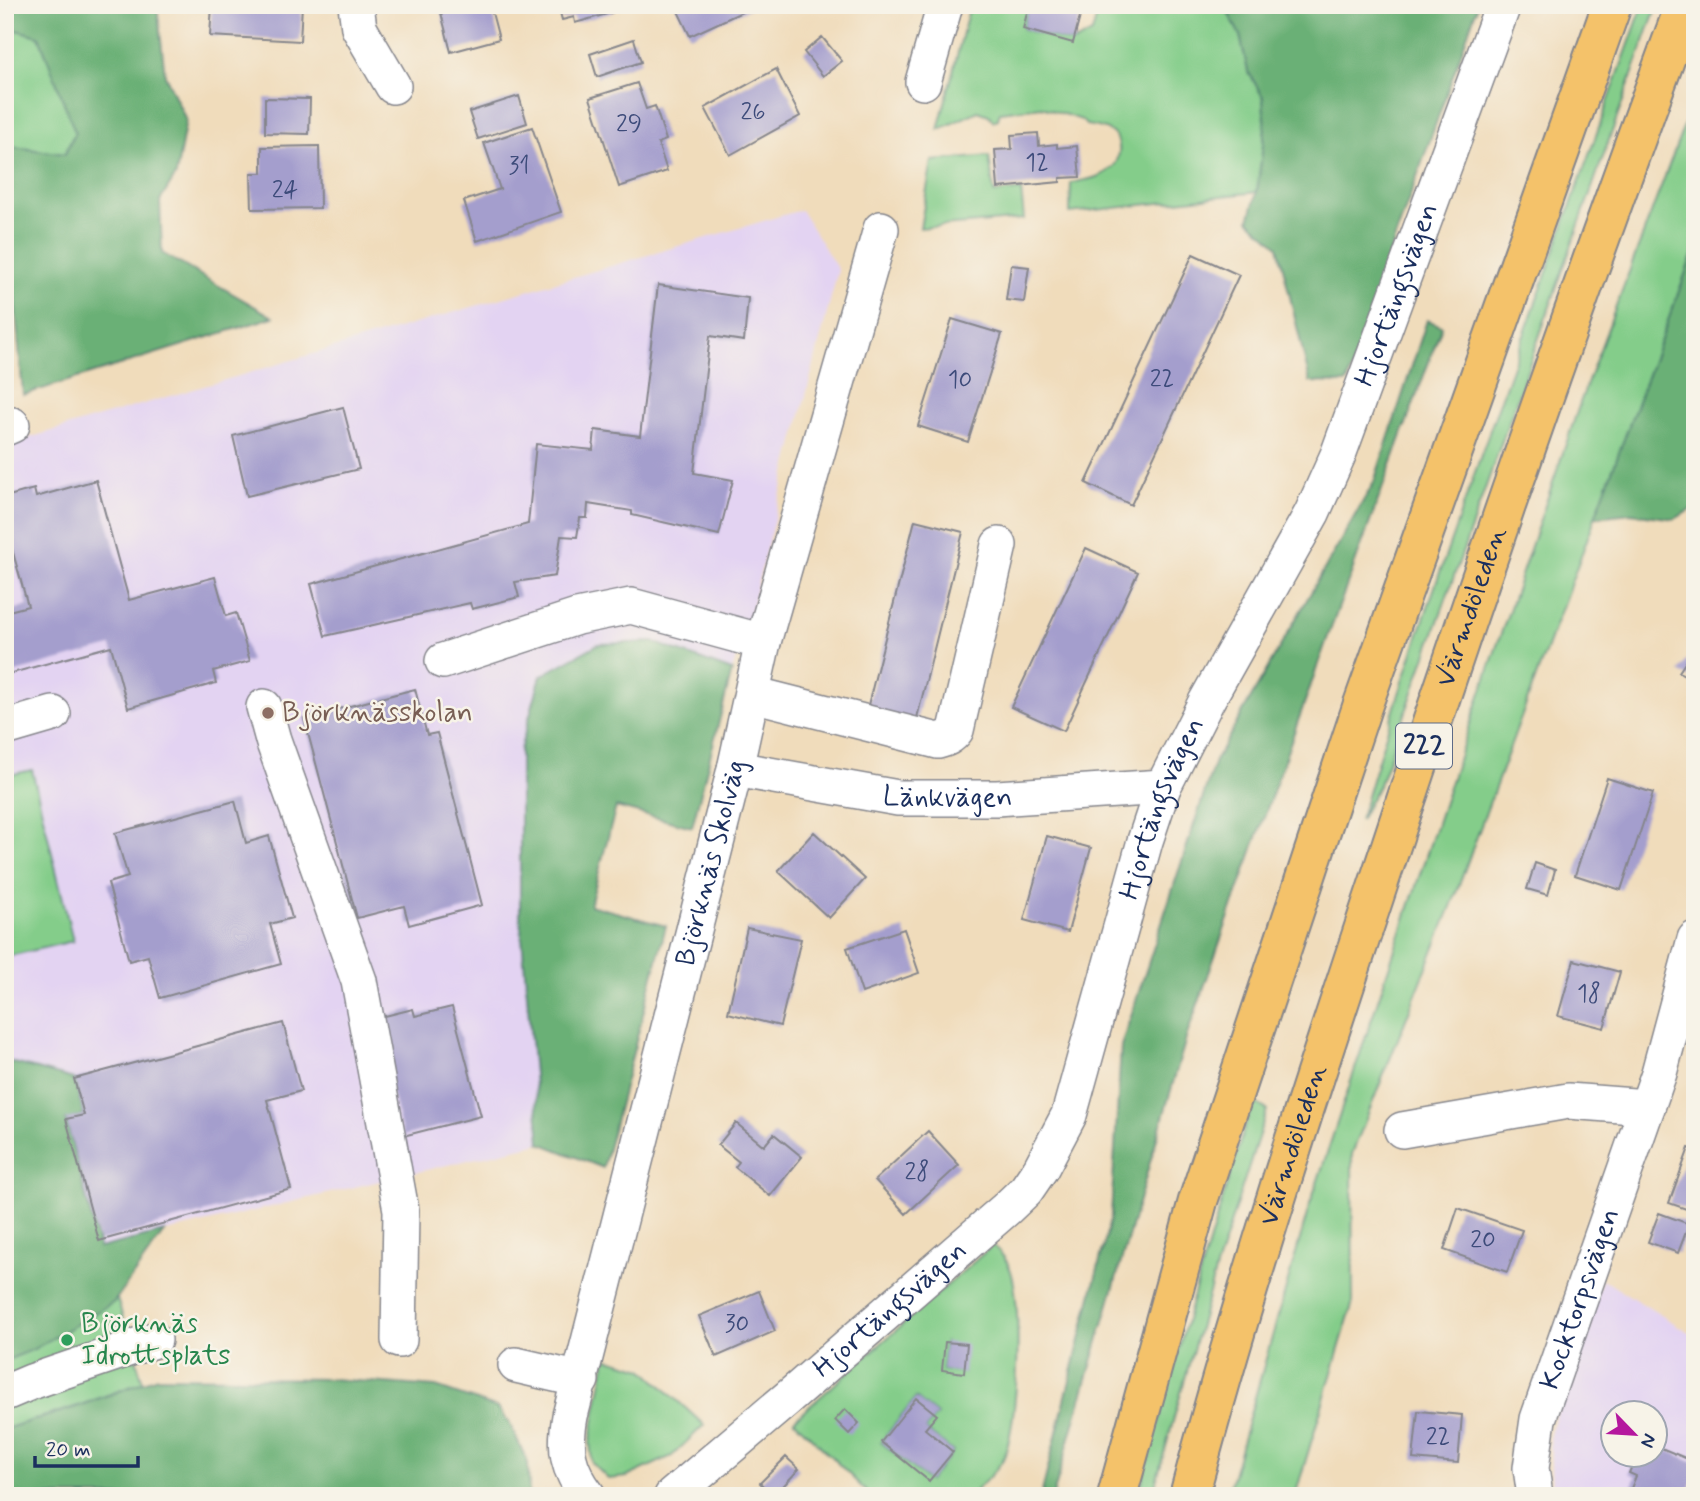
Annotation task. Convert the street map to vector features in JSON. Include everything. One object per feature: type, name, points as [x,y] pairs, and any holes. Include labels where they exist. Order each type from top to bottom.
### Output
[{"type":"highway","name":"222","points":[[1117,1496],[1206,1175],[1362,707],[1612,5]]},
{"type":"highway","name":"Värmdöleden","points":[[1189,1496],[1260,1249],[1431,723],[1618,188],[1685,5]]},
{"type":"street","points":[[356,5],[359,29],[393,86]]},
{"type":"street","points":[[923,82],[945,5]]},
{"type":"street","name":"Hjortängsvägen","points":[[672,1496],[1006,1209],[1026,1190],[1041,1168],[1069,1115],[1145,841],[1163,788],[1206,702],[1279,576],[1338,456],[1503,5]]},
{"type":"street","name":"Björknäs Skolväg","points":[[588,1496],[571,1469],[567,1454],[569,1425],[735,769],[763,642],[880,229]]},
{"type":"street","points":[[752,694],[937,741],[945,740],[956,730],[999,545]]},
{"type":"street","points":[[443,661],[577,617],[631,606],[763,642]]},
{"type":"street","points":[[264,707],[273,740],[359,981],[401,1210],[399,1340]]},
{"type":"street","points":[[5,728],[53,714]]},
{"type":"street","name":"Länkvägen","points":[[735,769],[898,798],[997,798],[1163,788]]},
{"type":"street","name":"Kocktorpsvägen","points":[[1535,1496],[1531,1468],[1538,1419],[1659,1073],[1695,939]]},
{"type":"street","points":[[1402,1130],[1568,1101],[1647,1107]]},
{"type":"street","points":[[5,1393],[154,1340]]},
{"type":"street","points":[[516,1366],[580,1380]]},
{"type":"shaded area","name":"Björknässkolan","points":[[801,210],[838,270],[751,609],[732,671],[653,642],[520,750],[520,915],[540,1143],[81,1252],[5,1219],[5,445]]},
{"type":"shaded area","points":[[1602,1279],[1695,1336],[1695,1477],[1687,1496],[1552,1496],[1550,1434]]},
{"type":"green space","points":[[7,5],[157,5],[165,75],[186,120],[176,175],[160,201],[162,253],[273,317],[23,395],[12,267],[5,242],[5,150],[14,147],[65,154],[75,132],[39,36],[5,27]]},
{"type":"green space","points":[[970,5],[1029,5],[1023,29],[1073,43],[1092,33],[1100,5],[1224,5],[1240,35],[1248,71],[1263,97],[1265,129],[1257,192],[1070,213],[1071,183],[1099,176],[1117,161],[1119,146],[1110,132],[1042,107],[1000,112],[998,119],[993,121],[989,115],[978,111],[938,130]]},
{"type":"green space","points":[[1224,5],[1478,5],[1347,383],[1310,382],[1278,246],[1249,220],[1257,192],[1265,129],[1263,97],[1248,71],[1240,35]]},
{"type":"green space","points":[[1643,5],[1657,5],[1383,776],[1360,820],[1442,565]]},
{"type":"green space","points":[[5,27],[39,36],[75,132],[65,154],[14,147],[5,150]]},
{"type":"green space","points":[[1695,96],[1695,248],[1452,904],[1352,1154],[1353,1302],[1295,1496],[1227,1496],[1309,1207],[1464,742],[1581,400]]},
{"type":"green space","points":[[989,156],[994,193],[1021,190],[1024,219],[920,228],[932,161]]},
{"type":"green space","points":[[1695,248],[1695,507],[1675,519],[1631,513],[1595,517]]},
{"type":"green space","points":[[1427,320],[1442,326],[1326,642],[1187,1035],[1053,1496],[1041,1496],[1111,1216],[1121,1046],[1215,761],[1374,482]]},
{"type":"green space","points":[[653,642],[732,671],[692,827],[616,807],[590,905],[666,926],[603,1168],[540,1143],[520,915],[520,750],[541,676],[598,644]]},
{"type":"green space","points":[[32,770],[73,941],[5,957],[5,776]]},
{"type":"green space","points":[[5,1058],[74,1079],[84,1115],[66,1120],[99,1248],[164,1232],[114,1302],[34,1349],[5,1361]]},
{"type":"green space","points":[[1256,1103],[1267,1110],[1216,1268],[1152,1496],[1138,1496],[1200,1273],[1248,1116]]},
{"type":"green space","name":"Björknäs Idrottsplats","points":[[5,1233],[117,1299],[143,1382],[5,1429]]},
{"type":"green space","points":[[993,1245],[1002,1255],[1014,1282],[1018,1333],[1012,1420],[1001,1463],[971,1496],[871,1496],[794,1420]],"holes":[[[945,1343],[963,1372],[942,1370]],[[916,1398],[937,1415],[925,1429],[953,1452],[929,1481],[881,1442]]]},
{"type":"green space","points":[[606,1358],[643,1369],[704,1425],[672,1456],[627,1477],[608,1479],[592,1463],[590,1443]]},
{"type":"green space","points":[[157,1377],[332,1379],[436,1387],[498,1408],[509,1422],[528,1463],[529,1496],[5,1496],[5,1429],[76,1407]]},
{"type":"building","points":[[212,5],[302,5],[300,41],[210,36]]},
{"type":"building","points":[[439,5],[490,5],[499,39],[451,52]]},
{"type":"building","points":[[558,5],[612,5],[614,12],[575,23],[574,17],[562,20]]},
{"type":"building","points":[[675,5],[757,5],[690,36]]},
{"type":"building","points":[[1029,5],[1083,5],[1073,43],[1023,29]]},
{"type":"building","points":[[822,37],[842,61],[823,76],[804,52]]},
{"type":"building","points":[[634,39],[641,62],[597,77],[590,54]]},
{"type":"building","points":[[776,69],[800,116],[730,155],[705,108]]},
{"type":"building","points":[[637,83],[646,109],[655,106],[666,140],[658,143],[667,171],[619,187],[590,98]]},
{"type":"building","points":[[519,96],[527,123],[478,139],[469,112]]},
{"type":"building","points":[[265,98],[310,99],[309,134],[265,133]]},
{"type":"building","points":[[532,127],[561,212],[477,241],[464,201],[500,189],[484,143]]},
{"type":"building","points":[[1038,133],[1039,146],[1077,146],[1080,177],[1060,178],[1060,182],[998,188],[995,150],[1012,149],[1011,135]]},
{"type":"building","points":[[319,146],[320,208],[252,209],[251,173],[262,173],[262,147]]},
{"type":"building","points":[[1193,254],[1239,275],[1131,505],[1086,483]]},
{"type":"building","points":[[1011,265],[1029,267],[1024,302],[1006,300]]},
{"type":"building","points":[[658,285],[748,298],[744,341],[710,336],[694,473],[733,480],[719,535],[632,515],[632,511],[588,504],[587,518],[580,518],[577,537],[561,536],[555,576],[515,582],[519,597],[472,609],[470,603],[325,636],[311,584],[528,524],[536,444],[593,450],[595,430],[640,436]]},
{"type":"building","points":[[952,319],[1002,334],[968,442],[918,426]]},
{"type":"building","points":[[343,407],[359,469],[247,496],[233,436]]},
{"type":"building","points":[[96,480],[129,600],[215,577],[226,616],[236,613],[250,661],[213,671],[216,683],[128,708],[111,646],[5,675],[5,612],[28,606],[5,524],[5,497],[34,489],[36,497]]},
{"type":"building","points":[[915,520],[963,532],[916,722],[867,709]]},
{"type":"building","points":[[1086,548],[1138,572],[1064,731],[1011,707]]},
{"type":"building","points":[[1695,648],[1695,681],[1679,672]]},
{"type":"building","points":[[415,689],[427,735],[437,733],[482,905],[409,925],[404,906],[357,918],[304,718]]},
{"type":"building","points":[[1607,778],[1653,793],[1621,890],[1575,875]]},
{"type":"building","points":[[235,801],[246,843],[269,836],[292,918],[270,924],[281,964],[160,998],[148,956],[129,961],[108,883],[128,877],[115,833]]},
{"type":"building","points":[[814,832],[865,879],[829,918],[778,871]]},
{"type":"building","points":[[1047,836],[1091,848],[1068,932],[1024,920]]},
{"type":"building","points":[[1535,863],[1555,870],[1548,895],[1527,889]]},
{"type":"building","points":[[747,928],[801,939],[780,1026],[728,1013]]},
{"type":"building","points":[[904,929],[919,973],[862,993],[847,948]]},
{"type":"building","points":[[1574,960],[1620,972],[1604,1028],[1558,1016]]},
{"type":"building","points":[[452,1007],[481,1116],[403,1136],[373,1019],[413,1009],[415,1016]]},
{"type":"building","points":[[283,1023],[301,1091],[267,1100],[291,1189],[99,1241],[66,1119],[84,1115],[74,1079]]},
{"type":"building","points":[[736,1123],[764,1146],[774,1134],[802,1157],[770,1196],[735,1167],[739,1162],[718,1145]]},
{"type":"building","points":[[928,1131],[959,1165],[906,1214],[875,1180]]},
{"type":"building","points":[[1689,1148],[1695,1150],[1695,1212],[1669,1203]]},
{"type":"building","points":[[1458,1208],[1522,1230],[1507,1272],[1444,1250]]},
{"type":"building","points":[[1659,1213],[1689,1224],[1678,1253],[1648,1242]]},
{"type":"building","points":[[759,1291],[775,1331],[716,1357],[699,1316]]},
{"type":"building","points":[[945,1342],[967,1344],[964,1373],[942,1370]]},
{"type":"building","points":[[916,1398],[937,1415],[925,1429],[953,1452],[929,1481],[881,1442]]},
{"type":"building","points":[[845,1409],[859,1423],[849,1434],[835,1420]]},
{"type":"building","points":[[1418,1411],[1462,1415],[1458,1463],[1413,1459]]},
{"type":"building","points":[[1668,1451],[1695,1462],[1695,1477],[1687,1496],[1628,1496],[1636,1476],[1629,1473],[1630,1470],[1668,1470]]},
{"type":"building","points":[[786,1457],[799,1469],[774,1496],[760,1483]]},
{"type":"place","name":"Björknässkolan","points":[[268,713]]},
{"type":"place","name":"Björknäs Idrottsplats","points":[[67,1340]]}]
